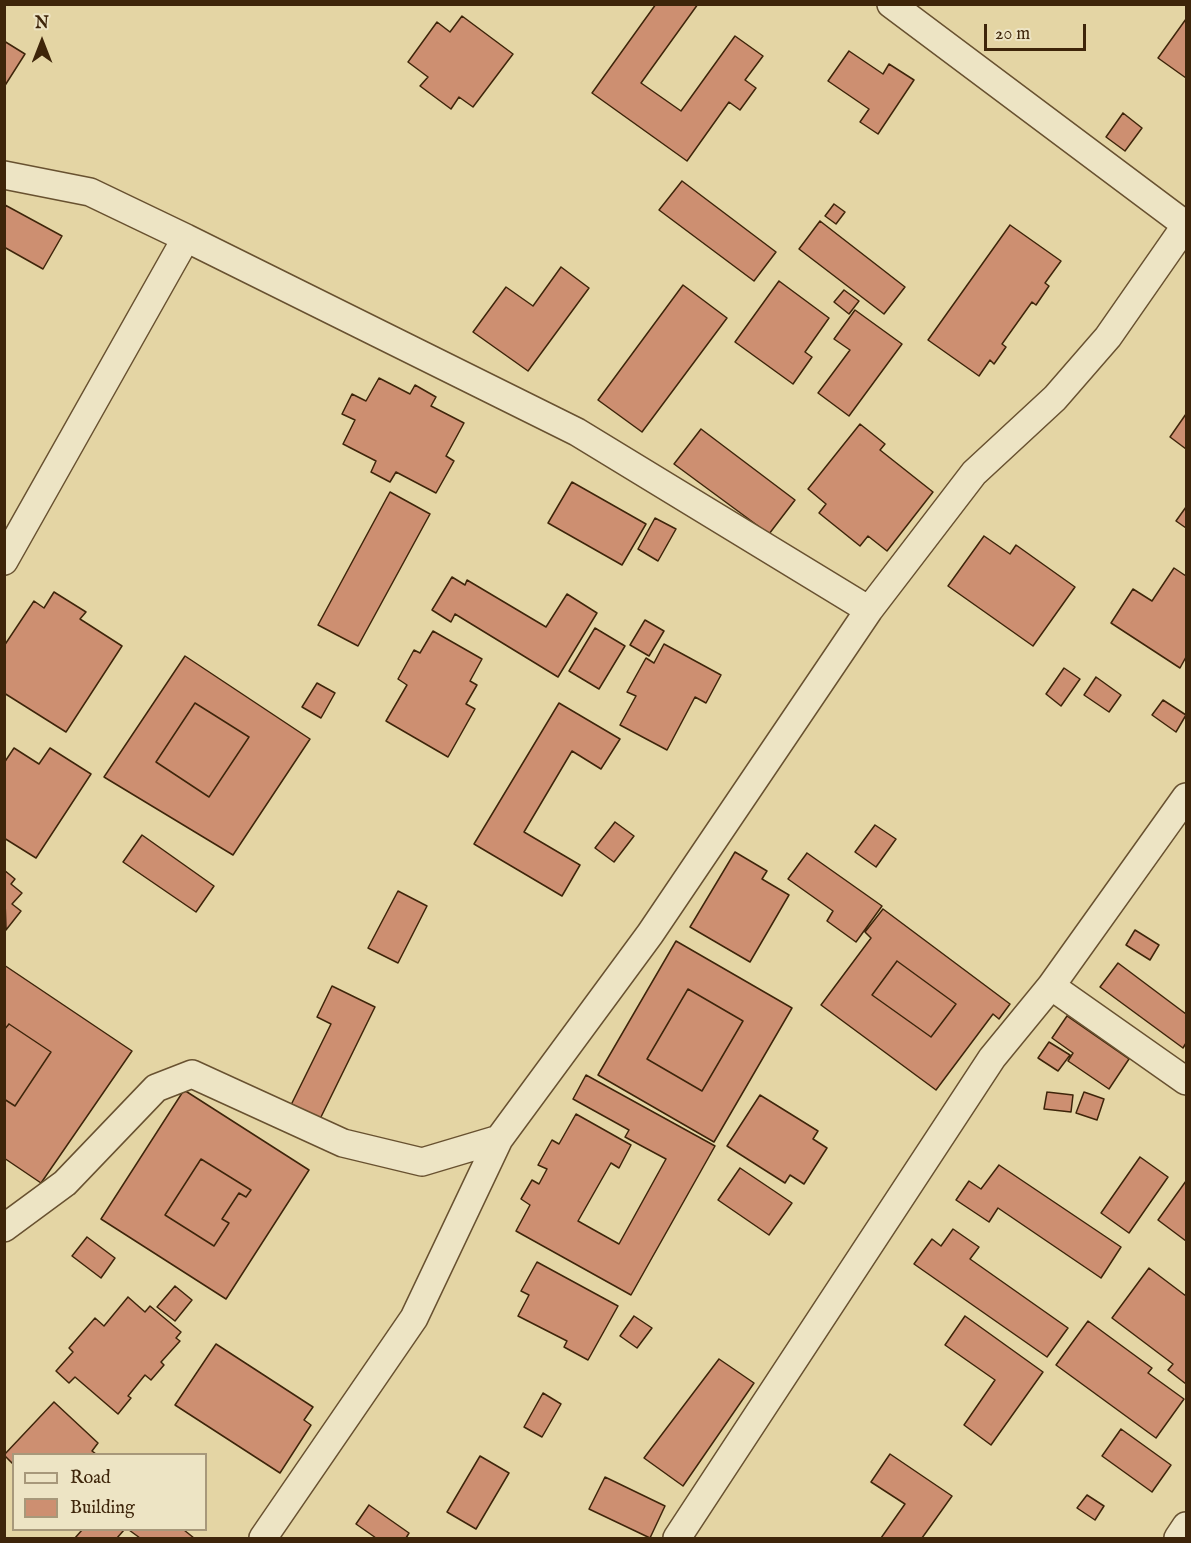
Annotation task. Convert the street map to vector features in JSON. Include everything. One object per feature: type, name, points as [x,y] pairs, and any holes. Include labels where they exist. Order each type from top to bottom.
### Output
[{"type":"street","points":[[263,1539],[414,1318],[499,1139],[650,934],[869,610],[974,473],[1054,398],[1108,337],[1186,225],[891,4]]},
{"type":"street","points":[[4,175],[90,192],[577,432],[869,610]]},
{"type":"street","points":[[4,561],[186,238]]},
{"type":"street","points":[[677,1539],[992,1058],[1051,986],[1186,797]]},
{"type":"street","points":[[1051,986],[1186,1081]]},
{"type":"street","points":[[4,1228],[65,1183],[156,1088],[192,1074],[343,1143],[422,1162],[499,1139]]},
{"type":"street","points":[[1178,1539],[1186,1526]]},
{"type":"building","points":[[656,4],[698,4],[641,83],[681,111],[735,36],[763,56],[745,80],[756,88],[740,110],[729,102],[687,161],[592,93]]},
{"type":"building","points":[[462,16],[513,54],[473,107],[459,97],[451,109],[420,86],[428,77],[408,62],[437,22],[450,32]]},
{"type":"building","points":[[1186,19],[1186,78],[1158,58]]},
{"type":"building","points":[[4,41],[25,54],[4,87]]},
{"type":"building","points":[[849,51],[883,74],[889,64],[914,80],[878,134],[860,122],[869,109],[828,81]]},
{"type":"building","points":[[1123,113],[1142,128],[1125,151],[1106,137]]},
{"type":"building","points":[[682,181],[776,252],[754,281],[659,210]]},
{"type":"building","points":[[834,204],[845,212],[836,224],[825,216]]},
{"type":"building","points":[[5,205],[62,236],[43,269],[4,247]]},
{"type":"building","points":[[820,221],[905,287],[884,314],[799,249]]},
{"type":"building","points":[[1010,225],[1061,261],[1045,283],[1049,286],[1036,305],[1032,302],[1002,344],[1006,347],[994,364],[990,360],[979,376],[928,340]]},
{"type":"building","points":[[561,267],[589,288],[528,371],[473,332],[506,287],[533,306]]},
{"type":"building","points":[[779,281],[829,318],[805,352],[812,357],[793,384],[735,342]]},
{"type":"building","points":[[683,285],[727,318],[642,432],[598,400]]},
{"type":"building","points":[[844,290],[859,301],[849,314],[834,302]]},
{"type":"building","points":[[855,310],[902,344],[849,416],[818,393],[850,350],[834,339]]},
{"type":"building","points":[[379,378],[410,394],[415,385],[436,397],[431,406],[464,423],[446,456],[454,461],[436,493],[396,472],[390,482],[371,472],[376,461],[343,444],[355,420],[342,414],[352,394],[366,401]]},
{"type":"building","points":[[1186,414],[1186,449],[1170,437]]},
{"type":"building","points":[[860,424],[885,444],[880,450],[933,492],[887,551],[868,536],[860,546],[819,513],[826,504],[808,489]]},
{"type":"building","points":[[701,429],[795,500],[769,534],[674,464]]},
{"type":"building","points":[[572,482],[646,524],[622,565],[548,523]]},
{"type":"building","points":[[390,492],[430,514],[358,646],[318,625]]},
{"type":"building","points":[[1186,507],[1186,528],[1176,521]]},
{"type":"building","points":[[655,518],[676,529],[658,561],[638,549]]},
{"type":"building","points":[[984,536],[1010,554],[1016,545],[1075,587],[1033,646],[948,586]]},
{"type":"building","points":[[1174,568],[1186,576],[1186,657],[1180,668],[1111,623],[1133,589],[1152,601]]},
{"type":"building","points":[[452,577],[465,585],[467,580],[546,627],[567,594],[597,613],[558,677],[455,614],[451,622],[432,610]]},
{"type":"building","points":[[54,592],[86,612],[80,619],[122,646],[66,732],[4,693],[4,646],[34,601],[44,608]]},
{"type":"building","points":[[645,620],[664,631],[649,656],[630,645]]},
{"type":"building","points":[[595,628],[625,646],[599,689],[569,671]]},
{"type":"building","points":[[433,631],[482,659],[470,681],[477,685],[466,704],[475,709],[448,757],[386,721],[407,685],[398,679],[414,650],[420,653]]},
{"type":"building","points":[[664,644],[721,675],[706,703],[695,697],[667,750],[620,725],[636,696],[627,692],[646,658],[654,663]]},
{"type":"building","points":[[185,656],[310,739],[233,855],[104,777]],"holes":[[[195,703],[249,737],[209,797],[156,762]]]},
{"type":"building","points":[[1064,668],[1080,679],[1061,706],[1046,694]]},
{"type":"building","points":[[1096,677],[1121,695],[1109,712],[1084,695]]},
{"type":"building","points":[[317,683],[335,693],[321,718],[302,707]]},
{"type":"building","points":[[1163,700],[1186,715],[1176,732],[1152,715]]},
{"type":"building","points":[[195,703],[249,737],[209,797],[156,762]]},
{"type":"building","points":[[559,703],[620,739],[601,769],[572,751],[524,832],[580,865],[562,896],[474,844]]},
{"type":"building","points":[[14,748],[39,764],[50,748],[91,774],[36,858],[4,838],[4,763]]},
{"type":"building","points":[[615,822],[634,836],[614,862],[595,848]]},
{"type":"building","points":[[875,825],[896,839],[876,867],[855,852]]},
{"type":"building","points":[[142,835],[214,886],[196,912],[123,862]]},
{"type":"building","points":[[735,852],[767,871],[762,879],[789,895],[750,962],[690,927]]},
{"type":"building","points":[[807,853],[882,906],[856,942],[827,921],[833,911],[788,879]]},
{"type":"building","points":[[4,870],[15,879],[11,884],[22,893],[12,904],[21,911],[6,930]]},
{"type":"building","points":[[398,891],[427,906],[398,963],[368,948]]},
{"type":"building","points":[[883,909],[1010,1004],[999,1019],[993,1014],[936,1090],[821,1005],[871,938],[865,932]],"holes":[[[897,961],[956,1004],[931,1037],[872,995]]]},
{"type":"building","points":[[1135,930],[1159,945],[1150,960],[1126,945]]},
{"type":"building","points":[[676,941],[792,1008],[714,1142],[598,1075]],"holes":[[[688,989],[743,1021],[702,1091],[647,1059]]]},
{"type":"building","points":[[897,961],[956,1004],[931,1037],[872,995]]},
{"type":"building","points":[[1118,963],[1186,1014],[1186,1043],[1183,1048],[1100,987]]},
{"type":"building","points":[[4,965],[132,1051],[41,1183],[4,1158],[4,1099],[15,1106],[51,1052],[9,1024],[4,1030]]},
{"type":"building","points":[[332,986],[375,1007],[319,1121],[290,1107],[331,1024],[317,1017]]},
{"type":"building","points":[[688,989],[743,1021],[702,1091],[647,1059]]},
{"type":"building","points":[[1067,1016],[1129,1059],[1109,1089],[1068,1061],[1073,1053],[1052,1038]]},
{"type":"building","points":[[9,1024],[51,1052],[15,1106],[4,1099],[4,1030]]},
{"type":"building","points":[[1049,1042],[1070,1055],[1058,1071],[1038,1058]]},
{"type":"building","points":[[586,1075],[715,1146],[631,1295],[516,1231],[530,1205],[521,1199],[532,1180],[539,1184],[547,1169],[538,1165],[552,1140],[559,1144],[576,1114],[631,1145],[619,1168],[611,1163],[578,1221],[619,1244],[666,1159],[625,1137],[629,1130],[573,1099]]},
{"type":"building","points":[[184,1090],[309,1170],[226,1299],[101,1219]],"holes":[[[201,1159],[251,1190],[246,1197],[239,1193],[222,1219],[229,1223],[214,1246],[165,1215]]]},
{"type":"building","points":[[1047,1092],[1073,1095],[1071,1112],[1044,1109]]},
{"type":"building","points":[[1084,1092],[1104,1099],[1097,1120],[1076,1113]]},
{"type":"building","points":[[760,1095],[818,1131],[813,1139],[827,1148],[804,1184],[790,1175],[785,1183],[727,1146]]},
{"type":"building","points":[[1140,1157],[1168,1177],[1129,1233],[1101,1213]]},
{"type":"building","points":[[201,1159],[251,1190],[246,1197],[239,1193],[222,1219],[229,1223],[214,1246],[165,1215]]},
{"type":"building","points":[[999,1165],[1121,1247],[1101,1278],[998,1208],[989,1222],[956,1200],[969,1181],[981,1189]]},
{"type":"building","points":[[740,1168],[792,1203],[769,1235],[718,1200]]},
{"type":"building","points":[[1186,1181],[1186,1241],[1158,1220]]},
{"type":"building","points":[[953,1229],[979,1247],[970,1259],[1068,1328],[1047,1357],[914,1264],[932,1239],[941,1246]]},
{"type":"building","points":[[87,1237],[115,1258],[101,1278],[72,1256]]},
{"type":"building","points":[[537,1262],[618,1306],[588,1360],[564,1347],[567,1341],[518,1316],[529,1295],[521,1291]]},
{"type":"building","points":[[1149,1268],[1186,1296],[1186,1384],[1168,1370],[1173,1364],[1112,1318]]},
{"type":"building","points":[[175,1286],[192,1300],[175,1321],[157,1307]]},
{"type":"building","points":[[128,1297],[145,1312],[150,1306],[181,1332],[176,1338],[180,1341],[161,1362],[164,1365],[151,1380],[145,1375],[128,1396],[131,1398],[118,1414],[75,1377],[69,1383],[56,1371],[73,1352],[69,1348],[95,1318],[104,1326]]},
{"type":"building","points":[[634,1316],[652,1328],[637,1348],[620,1336]]},
{"type":"building","points":[[965,1316],[1043,1372],[991,1445],[964,1425],[995,1380],[945,1345]]},
{"type":"building","points":[[1088,1321],[1152,1368],[1148,1373],[1184,1399],[1156,1438],[1056,1365]]},
{"type":"building","points":[[216,1344],[313,1407],[304,1420],[311,1425],[280,1473],[175,1405]]},
{"type":"building","points":[[719,1359],[754,1383],[683,1486],[644,1458]]},
{"type":"building","points":[[543,1393],[561,1404],[542,1437],[524,1427]]},
{"type":"building","points":[[54,1402],[98,1443],[92,1451],[95,1453],[12,1453],[12,1463],[4,1455]]},
{"type":"building","points":[[1121,1429],[1171,1465],[1152,1492],[1102,1456]]},
{"type":"building","points":[[890,1454],[952,1496],[922,1538],[881,1538],[905,1504],[871,1482]]},
{"type":"building","points":[[480,1456],[509,1473],[476,1529],[447,1512]]},
{"type":"building","points":[[605,1477],[665,1506],[650,1538],[589,1509]]},
{"type":"building","points":[[1087,1495],[1104,1506],[1095,1520],[1077,1508]]},
{"type":"building","points":[[369,1505],[409,1533],[406,1538],[376,1538],[356,1524]]},
{"type":"building","points":[[81,1531],[123,1531],[117,1538],[75,1538]]},
{"type":"building","points":[[130,1531],[185,1531],[194,1538],[140,1538]]}]
